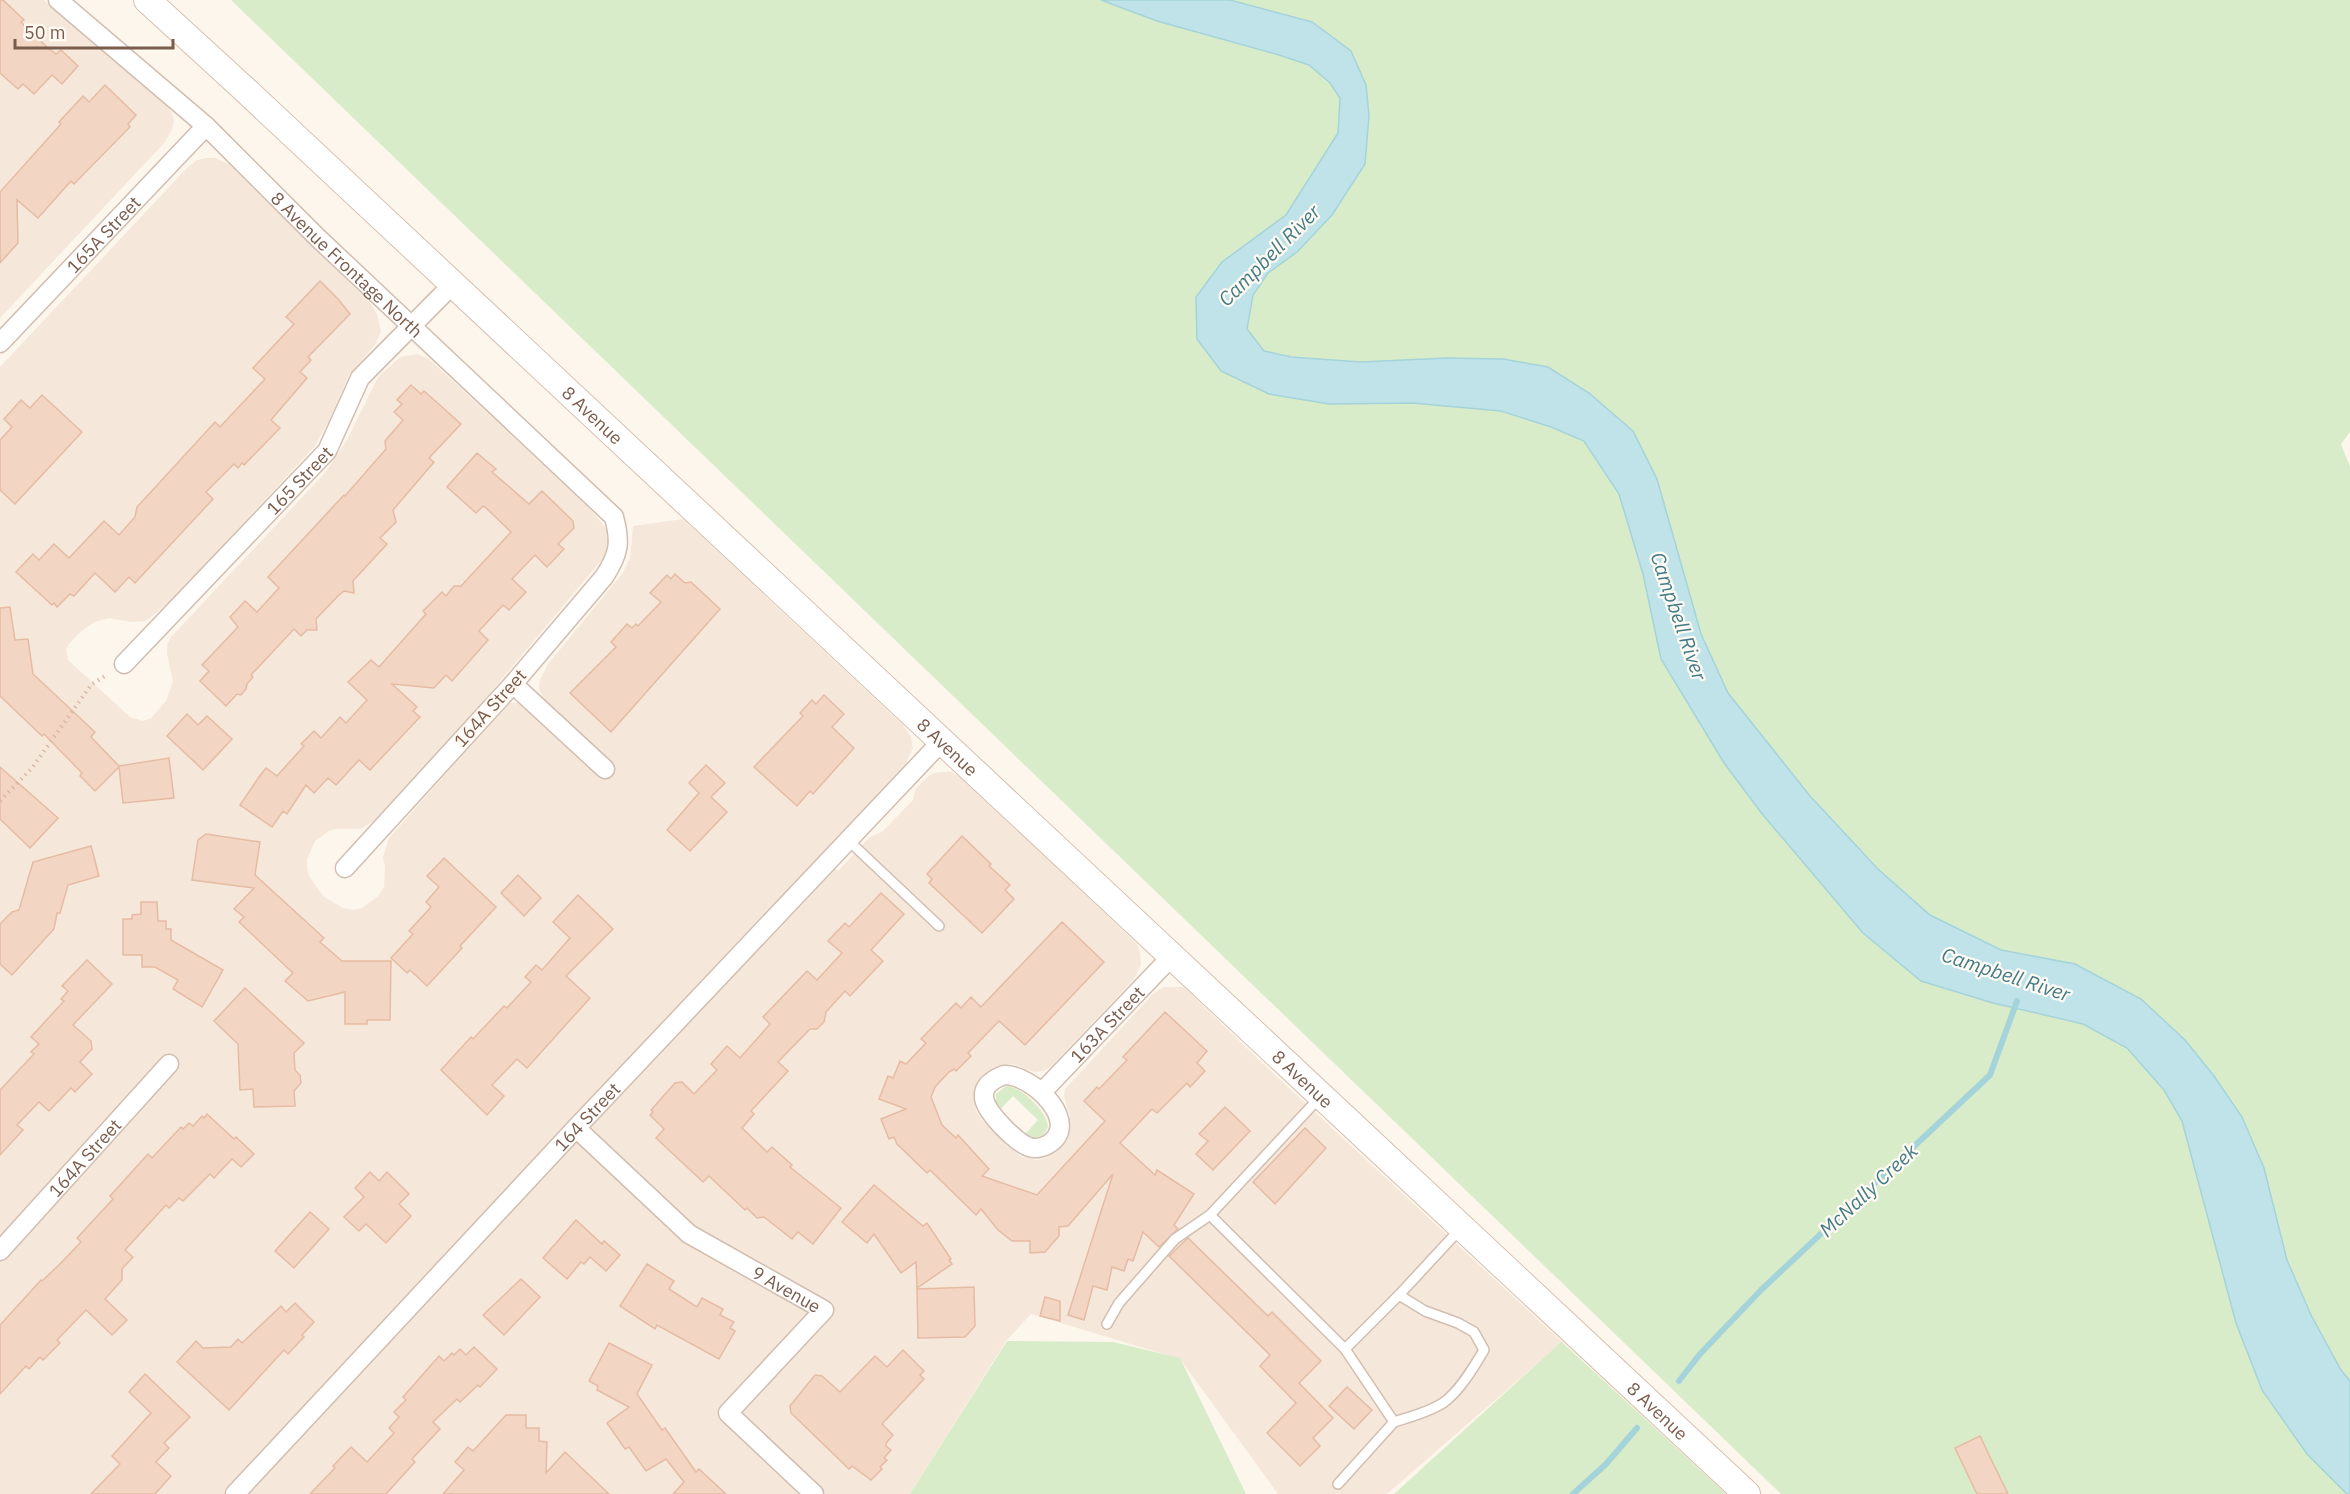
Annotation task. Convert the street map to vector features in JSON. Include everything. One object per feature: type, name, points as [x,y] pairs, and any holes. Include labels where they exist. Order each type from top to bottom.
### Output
[{"type":"main road","name":"8 Avenue","points":[[147,0],[1173,955],[1747,1494]]},
{"type":"street","name":"8 Avenue Frontage North","points":[[58,0],[206,126],[318,238],[614,517],[620,539]]},
{"type":"street","name":"165A Street","points":[[0,343],[206,126]]},
{"type":"street","name":"165 Street","points":[[124,664],[327,451],[360,378],[453,284]]},
{"type":"street","name":"164A Street","points":[[345,868],[513,684],[604,577],[615,558],[620,539]]},
{"type":"street","points":[[513,684],[605,769]]},
{"type":"street","name":"164 Street","points":[[235,1494],[576,1128],[942,741]]},
{"type":"street","name":"163A Street","points":[[1042,1092],[1173,955]]},
{"type":"street","name":"164A Street","points":[[0,1251],[169,1064]]},
{"type":"street","name":"9 Avenue","points":[[576,1128],[689,1234],[824,1310],[728,1413],[814,1494]]},
{"type":"lane","points":[[849,840],[939,926]]},
{"type":"lane","points":[[1107,1324],[1119,1303],[1175,1239],[1210,1215],[1321,1096]]},
{"type":"lane","points":[[1210,1215],[1346,1349],[1394,1422]]},
{"type":"lane","points":[[1346,1349],[1461,1227]]},
{"type":"lane","points":[[1338,1484],[1394,1422],[1419,1414],[1444,1402],[1471,1372],[1484,1350],[1474,1332],[1458,1323],[1425,1311],[1399,1295]]},
{"type":"path","points":[[0,801],[32,768],[91,685],[124,664]]},
{"type":"shaded area","points":[[0,0],[44,0],[164,100],[174,121],[165,142],[0,318]]},
{"type":"shaded area","points":[[215,158],[231,165],[370,303],[377,314],[381,331],[375,345],[349,375],[329,421],[314,447],[174,598],[146,621],[131,622],[109,618],[94,622],[68,645],[66,650],[68,660],[130,717],[143,721],[151,718],[166,701],[173,681],[167,654],[167,645],[171,637],[324,474],[347,440],[378,377],[400,357],[417,354],[429,359],[583,501],[609,533],[610,540],[605,556],[460,729],[374,821],[360,829],[329,831],[315,841],[307,859],[307,868],[309,876],[324,897],[343,908],[353,910],[362,908],[378,896],[384,887],[383,857],[389,838],[508,703],[519,703],[526,708],[600,777],[612,766],[546,703],[539,689],[540,680],[548,664],[622,574],[630,558],[633,526],[683,519],[903,725],[911,737],[913,748],[905,765],[821,856],[838,871],[870,837],[882,832],[913,800],[915,790],[931,774],[952,772],[963,779],[1137,944],[1141,965],[1134,979],[1052,1066],[1043,1071],[1034,1072],[1013,1064],[999,1066],[987,1072],[979,1082],[974,1096],[976,1111],[982,1120],[1021,1157],[1038,1160],[1058,1151],[1066,1142],[1070,1129],[1070,1116],[1064,1096],[1065,1089],[1153,994],[1163,987],[1184,987],[1259,1060],[1562,1342],[1387,1494],[1278,1494],[1180,1359],[1031,1314],[1006,1341],[910,1494],[0,1494],[0,367],[187,168],[197,160]]},
{"type":"green space","points":[[231,0],[1101,0],[1309,65],[1330,83],[1340,98],[1338,133],[1286,215],[1222,262],[1196,297],[1197,339],[1221,371],[1329,404],[1412,403],[1501,411],[1551,427],[1584,441],[1619,494],[1643,574],[1661,659],[1724,763],[1763,815],[1863,933],[1921,981],[1993,1003],[2083,1024],[2127,1048],[2164,1090],[2182,1121],[2236,1323],[2307,1454],[2347,1494],[1781,1494]]},
{"type":"green space","points":[[1230,0],[2350,0],[2350,432],[2341,444],[2350,467],[2350,1381],[2341,1370],[2311,1315],[2287,1260],[2264,1168],[2242,1117],[2214,1076],[2185,1040],[2141,999],[2075,964],[2001,950],[1930,916],[1878,869],[1810,796],[1728,693],[1701,634],[1657,479],[1633,431],[1589,393],[1548,367],[1503,359],[1447,358],[1361,362],[1291,357],[1264,351],[1247,329],[1253,295],[1268,273],[1297,252],[1369,116],[1366,85],[1351,51]]},
{"type":"green space","points":[[1006,1086],[1019,1090],[1039,1108],[1048,1127],[1043,1135],[1035,1138],[1025,1134],[1038,1120],[1013,1096],[1000,1110],[996,1102],[996,1094]]},
{"type":"green space","points":[[1007,1341],[1113,1342],[1180,1358],[1246,1494],[910,1494]]},
{"type":"green space","points":[[1561,1342],[1726,1494],[1394,1494]]},
{"type":"water","name":"Campbell River","points":[[1101,0],[1230,0],[1312,22],[1351,51],[1366,85],[1369,116],[1365,164],[1332,215],[1297,252],[1268,273],[1253,295],[1247,329],[1264,351],[1291,357],[1361,362],[1447,358],[1503,359],[1548,367],[1589,393],[1633,431],[1657,479],[1701,634],[1728,693],[1810,796],[1878,869],[1930,915],[2001,950],[2075,964],[2141,999],[2185,1040],[2214,1076],[2242,1117],[2264,1168],[2287,1260],[2311,1315],[2341,1370],[2350,1381],[2350,1494],[2347,1494],[2307,1454],[2262,1390],[2236,1323],[2182,1121],[2164,1090],[2127,1048],[2083,1024],[1993,1003],[1921,981],[1863,933],[1763,815],[1724,763],[1661,659],[1643,574],[1619,494],[1584,441],[1551,427],[1501,411],[1412,403],[1329,404],[1269,394],[1221,371],[1197,339],[1196,297],[1222,262],[1286,215],[1338,133],[1340,98],[1330,83],[1309,65],[1157,21]]},
{"type":"building","points":[[0,0],[3,0],[24,20],[21,22],[47,47],[56,54],[61,50],[78,66],[62,84],[52,75],[34,94],[23,84],[18,89],[0,73]]},
{"type":"building","points":[[105,85],[136,115],[128,124],[130,127],[74,184],[71,181],[38,218],[17,200],[18,243],[0,263],[0,192],[83,96],[89,102]]},
{"type":"building","points":[[320,281],[350,314],[308,357],[311,360],[300,372],[307,378],[271,420],[280,428],[244,465],[242,463],[238,468],[234,464],[206,492],[213,499],[135,583],[129,577],[115,592],[95,573],[74,596],[70,594],[57,607],[16,572],[33,554],[39,560],[54,544],[69,558],[104,521],[119,535],[135,517],[137,507],[215,422],[220,427],[265,379],[253,368],[294,324],[286,317]]},
{"type":"building","points":[[411,385],[421,394],[424,391],[461,424],[429,458],[434,462],[393,510],[396,522],[380,538],[387,544],[353,581],[354,593],[344,591],[338,596],[316,619],[317,630],[307,630],[301,636],[294,629],[251,675],[253,677],[241,695],[237,694],[226,706],[200,681],[209,671],[202,665],[238,627],[230,617],[245,601],[257,612],[279,588],[268,577],[386,449],[385,441],[403,420],[394,412],[402,404],[397,400]]},
{"type":"building","points":[[42,395],[82,432],[15,504],[0,490],[0,440],[12,427],[4,419],[21,400],[30,408]]},
{"type":"building","points":[[477,453],[496,469],[492,472],[529,504],[542,491],[573,521],[574,528],[558,544],[564,549],[547,567],[535,555],[512,579],[526,592],[509,610],[503,605],[479,631],[488,640],[452,681],[446,675],[434,688],[392,684],[417,707],[413,711],[420,717],[370,770],[359,760],[336,785],[328,778],[314,793],[306,785],[287,814],[283,811],[272,827],[240,805],[266,768],[277,776],[304,746],[301,744],[314,731],[321,738],[340,717],[346,723],[367,700],[348,682],[371,660],[379,667],[426,614],[423,611],[442,592],[446,596],[454,586],[461,586],[511,532],[486,508],[483,506],[476,513],[447,487]]},
{"type":"building","points":[[675,574],[685,583],[691,582],[720,609],[611,732],[570,693],[616,647],[611,642],[627,624],[632,628],[636,624],[638,626],[661,602],[650,593],[667,575],[671,579]]},
{"type":"building","points":[[10,607],[15,640],[28,639],[33,674],[95,732],[91,737],[119,766],[169,758],[174,798],[123,803],[119,767],[95,791],[80,776],[82,773],[44,734],[42,736],[0,696],[0,608]]},
{"type":"building","points":[[824,695],[844,714],[832,727],[854,748],[813,794],[810,791],[797,806],[754,767],[803,716],[800,713],[812,700],[816,704]]},
{"type":"building","points":[[187,714],[198,725],[207,716],[232,739],[203,770],[167,736]]},
{"type":"building","points":[[706,765],[725,783],[711,797],[727,812],[690,851],[667,830],[699,793],[689,783]]},
{"type":"building","points":[[0,767],[58,818],[30,848],[0,819]]},
{"type":"building","points":[[206,834],[260,842],[255,875],[324,938],[320,942],[342,961],[391,961],[390,1020],[367,1020],[367,1024],[345,1024],[345,992],[308,1001],[285,981],[293,973],[239,922],[244,917],[234,909],[254,888],[192,880],[198,840]]},
{"type":"building","points":[[962,836],[1010,885],[1005,890],[1014,899],[982,933],[929,883],[932,879],[927,874]]},
{"type":"building","points":[[91,846],[99,876],[68,885],[60,913],[57,913],[54,929],[12,975],[0,964],[0,924],[12,912],[19,910],[33,862]]},
{"type":"building","points":[[444,858],[496,907],[427,986],[410,970],[407,973],[391,958],[413,934],[409,931],[431,907],[426,902],[439,887],[427,876]]},
{"type":"building","points":[[518,875],[541,898],[524,916],[501,893]]},
{"type":"building","points":[[881,893],[904,914],[871,950],[883,961],[850,996],[845,991],[826,1012],[824,1022],[817,1029],[810,1029],[778,1062],[788,1071],[751,1111],[754,1114],[742,1128],[767,1152],[772,1147],[792,1165],[790,1167],[841,1208],[813,1244],[798,1232],[792,1239],[764,1217],[757,1218],[747,1208],[745,1210],[709,1176],[703,1182],[656,1138],[664,1129],[650,1115],[653,1112],[651,1110],[675,1083],[682,1082],[694,1094],[717,1070],[711,1064],[727,1046],[740,1058],[770,1024],[763,1017],[807,971],[817,980],[842,953],[828,941],[845,923],[849,927]]},
{"type":"building","points":[[578,895],[613,929],[566,976],[590,998],[527,1068],[517,1059],[492,1085],[504,1096],[487,1115],[441,1070],[471,1037],[473,1039],[504,1006],[507,1008],[531,982],[525,977],[536,965],[542,970],[570,938],[553,922]]},
{"type":"building","points":[[141,902],[157,902],[158,921],[166,921],[166,929],[171,929],[171,940],[223,970],[202,1007],[173,989],[178,980],[155,967],[142,967],[142,955],[123,955],[123,919],[132,919],[132,915],[141,914]]},
{"type":"building","points":[[1062,922],[1104,962],[1025,1045],[999,1021],[968,1053],[971,1056],[956,1071],[954,1069],[949,1072],[935,1087],[931,1097],[942,1125],[956,1138],[958,1135],[989,1169],[982,1176],[1037,1195],[1105,1121],[1084,1101],[1127,1060],[1123,1057],[1165,1012],[1207,1051],[1197,1063],[1205,1071],[1190,1087],[1187,1083],[1157,1113],[1152,1109],[1120,1143],[1155,1175],[1157,1170],[1194,1194],[1174,1225],[1178,1229],[1159,1247],[1143,1232],[1133,1261],[1128,1259],[1124,1271],[1112,1267],[1107,1290],[1093,1286],[1084,1320],[1068,1315],[1113,1174],[1068,1226],[1059,1227],[1059,1236],[1045,1252],[1030,1253],[1030,1241],[1012,1241],[998,1230],[981,1209],[976,1215],[930,1170],[927,1173],[897,1144],[894,1137],[889,1139],[881,1119],[906,1109],[879,1099],[888,1076],[893,1078],[900,1061],[906,1064],[926,1043],[921,1039],[956,1003],[961,1008],[971,997],[981,1007]]},
{"type":"building","points":[[87,960],[112,984],[73,1025],[91,1041],[92,1049],[80,1062],[92,1074],[75,1092],[71,1088],[49,1111],[39,1102],[17,1125],[23,1130],[0,1155],[0,1090],[34,1054],[31,1052],[39,1044],[31,1037],[64,1001],[61,999],[68,991],[62,986]]},
{"type":"building","points":[[245,988],[304,1043],[294,1053],[295,1070],[300,1075],[301,1083],[294,1091],[295,1106],[254,1107],[253,1089],[240,1090],[238,1044],[214,1021]]},
{"type":"building","points":[[1225,1107],[1250,1131],[1213,1170],[1196,1154],[1208,1141],[1199,1134]]},
{"type":"building","points":[[207,1114],[254,1154],[241,1167],[232,1159],[214,1178],[210,1174],[183,1201],[179,1198],[169,1208],[166,1205],[125,1250],[133,1257],[122,1269],[122,1280],[105,1299],[127,1320],[112,1335],[86,1310],[57,1340],[60,1343],[43,1360],[40,1357],[29,1369],[26,1366],[0,1394],[0,1325],[41,1280],[81,1242],[77,1238],[113,1199],[110,1196],[148,1154],[152,1158],[181,1127],[183,1129],[189,1123],[193,1126]]},
{"type":"building","points":[[1305,1128],[1326,1148],[1275,1204],[1253,1182]]},
{"type":"building","points":[[370,1172],[379,1181],[387,1172],[409,1194],[399,1204],[411,1216],[386,1243],[366,1224],[359,1231],[344,1217],[364,1197],[355,1188]]},
{"type":"building","points":[[874,1185],[923,1226],[927,1223],[951,1259],[949,1260],[952,1264],[917,1288],[916,1262],[901,1273],[874,1234],[867,1243],[842,1222]]},
{"type":"building","points":[[310,1212],[329,1229],[294,1268],[275,1251]]},
{"type":"building","points":[[576,1220],[602,1244],[604,1241],[620,1255],[606,1271],[590,1257],[584,1264],[581,1262],[567,1279],[543,1258]]},
{"type":"building","points":[[1188,1238],[1268,1316],[1272,1312],[1321,1361],[1299,1383],[1333,1418],[1313,1438],[1320,1446],[1300,1466],[1267,1433],[1296,1403],[1260,1366],[1270,1355],[1169,1256]]},
{"type":"building","points":[[647,1264],[674,1281],[669,1289],[697,1307],[702,1298],[723,1309],[720,1315],[734,1322],[730,1328],[735,1331],[719,1359],[657,1325],[655,1329],[620,1306]]},
{"type":"building","points":[[521,1279],[540,1297],[504,1335],[483,1315]]},
{"type":"building","points":[[974,1287],[975,1326],[965,1337],[918,1338],[917,1289]]},
{"type":"building","points":[[1045,1297],[1060,1301],[1060,1321],[1040,1316]]},
{"type":"building","points":[[295,1303],[314,1322],[288,1354],[284,1350],[229,1410],[177,1362],[196,1341],[203,1348],[231,1347],[238,1339],[242,1343],[281,1306],[286,1312]]},
{"type":"building","points":[[609,1343],[652,1365],[637,1394],[662,1430],[665,1428],[696,1472],[699,1469],[726,1494],[673,1494],[684,1482],[666,1459],[646,1471],[629,1447],[625,1449],[607,1423],[629,1407],[597,1390],[598,1386],[589,1381]]},
{"type":"building","points":[[474,1347],[497,1369],[480,1387],[478,1385],[460,1402],[457,1399],[433,1422],[440,1429],[412,1459],[415,1462],[386,1494],[310,1494],[351,1447],[367,1462],[394,1433],[389,1428],[399,1417],[394,1412],[406,1400],[403,1397],[439,1356],[444,1361],[460,1349],[466,1355]]},
{"type":"building","points":[[903,1350],[924,1371],[920,1375],[924,1379],[882,1424],[893,1435],[886,1443],[891,1450],[884,1458],[887,1460],[880,1467],[882,1469],[871,1480],[852,1466],[849,1469],[791,1413],[790,1406],[815,1375],[822,1376],[840,1392],[875,1356],[887,1367]]},
{"type":"building","points":[[145,1374],[190,1417],[164,1443],[169,1448],[156,1462],[171,1476],[155,1494],[91,1494],[120,1464],[112,1456],[151,1413],[129,1392]]},
{"type":"building","points":[[1347,1387],[1372,1410],[1354,1429],[1329,1406]]},
{"type":"building","points":[[506,1415],[526,1415],[526,1428],[539,1428],[539,1441],[547,1442],[546,1473],[565,1452],[609,1494],[443,1494],[464,1470],[455,1462],[468,1447],[473,1451]]},
{"type":"building","points":[[1980,1436],[2008,1494],[1977,1494],[1955,1448]]},
{"type":"waterway","name":"McNally Creek","points":[[1679,1381],[1700,1354],[1761,1290],[1990,1075],[2017,1001]]},
{"type":"waterway","name":"McNally Creek","points":[[1573,1494],[1606,1464],[1637,1428]]}]
